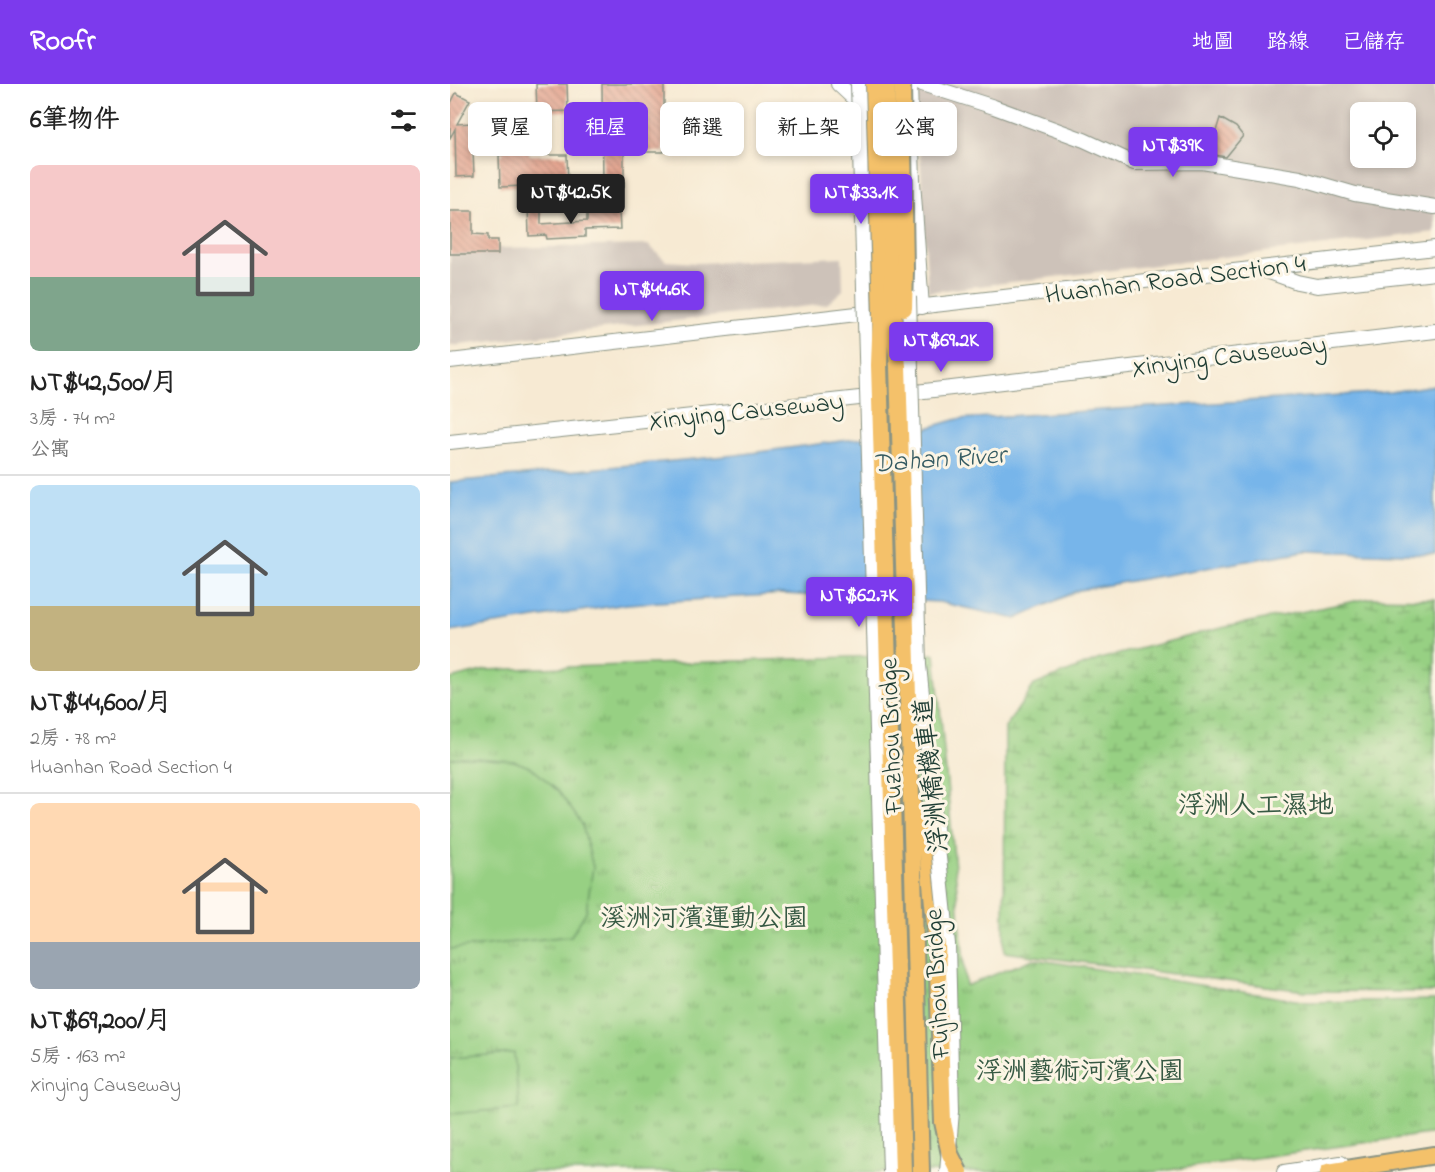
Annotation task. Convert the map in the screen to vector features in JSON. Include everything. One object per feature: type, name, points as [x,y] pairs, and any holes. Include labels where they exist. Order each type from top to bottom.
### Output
[{"type":"main road","points":[[864,84],[869,313],[879,365]]},
{"type":"main road","name":"Fuzhou Bridge","points":[[874,84],[881,312],[879,365],[903,1172]]},
{"type":"main road","points":[[886,84],[894,329],[898,366]]},
{"type":"main road","points":[[898,366],[904,329],[905,270],[902,84]]},
{"type":"main road","name":"Fuzhou Bridge","points":[[898,366],[921,1172]]},
{"type":"main road","name":"Fujhou Bridge","points":[[911,796],[926,834],[937,944],[943,1122],[950,1154],[959,1172]]},
{"type":"main road","points":[[1328,1172],[1435,1155]]},
{"type":"main road","points":[[1368,1172],[1435,1161]]},
{"type":"street","points":[[838,84],[854,88]]},
{"type":"street","points":[[910,84],[915,217],[922,307]]},
{"type":"street","points":[[922,84],[1067,134],[1134,164],[1202,162],[1300,178],[1355,194],[1435,207]]},
{"type":"street","points":[[854,88],[858,313]]},
{"type":"street","points":[[854,88],[890,1172]]},
{"type":"street","points":[[856,224],[867,234],[914,229],[915,217]]},
{"type":"street","name":"Huanhan Road Section 4","points":[[450,361],[1435,248]]},
{"type":"street","points":[[1259,268],[1297,282],[1317,286],[1435,273]]},
{"type":"street","name":"浮洲橋機車道","points":[[905,270],[909,290],[919,664],[948,944],[952,1111],[947,1172]]},
{"type":"street","name":"Xinying Causeway","points":[[450,442],[940,389],[1435,331]]},
{"type":"street","points":[[941,886],[948,1111],[951,1138],[967,1172]]},
{"type":"street","points":[[1284,1172],[1435,1148]]},
{"type":"shaded area","points":[[917,84],[1435,84],[1435,232],[928,292],[920,156],[957,156],[957,102],[918,102]]},
{"type":"shaded area","points":[[648,245],[666,261],[698,263],[842,257],[843,290],[827,304],[450,346],[450,249]]},
{"type":"green space","name":"浮洲人工濕地","points":[[1370,598],[1435,599],[1435,992],[1305,991],[1004,952],[1005,728],[1034,685],[1100,659],[1225,627]]},
{"type":"green space","name":"溪洲河濱運動公園","points":[[935,654],[966,986],[1033,959],[1308,1002],[1435,1000],[1435,1133],[1155,1172],[450,1172],[450,679],[486,670]]},
{"type":"green space","points":[[461,757],[514,761],[532,768],[559,792],[582,824],[593,867],[586,912],[571,936],[450,949],[450,759]]},
{"type":"green space","points":[[514,1053],[519,1108],[450,1114],[450,1058]]},
{"type":"water","name":"Dahan River","points":[[1435,385],[1435,555],[1305,551],[1079,590],[1016,619],[939,602],[783,594],[627,604],[450,631],[450,482],[736,455],[917,431],[958,419],[1390,392]]},
{"type":"building","points":[[536,84],[567,84],[568,102],[564,102],[564,111],[552,112],[552,102],[537,102]]},
{"type":"building","points":[[602,84],[664,84],[664,102],[660,102],[660,152],[648,152],[648,102],[602,102]]},
{"type":"building","points":[[456,93],[470,100],[457,124],[468,123],[468,156],[473,156],[474,176],[456,177],[455,129],[450,138],[450,105]]},
{"type":"building","points":[[1220,118],[1236,127],[1243,136],[1226,157],[1209,154]]},
{"type":"building","points":[[499,156],[567,156],[568,184],[500,187]]},
{"type":"building","points":[[603,156],[624,156],[624,187],[603,187]]},
{"type":"building","points":[[528,205],[541,205],[541,224],[587,221],[587,213],[619,212],[620,229],[585,230],[585,237],[547,239],[546,235],[529,236]]},
{"type":"building","points":[[450,211],[473,211],[473,234],[488,235],[488,240],[498,240],[498,254],[450,254]]},
{"type":"park label","name":"浮洲藝術河濱公園","points":[[1080,1070]]}]
